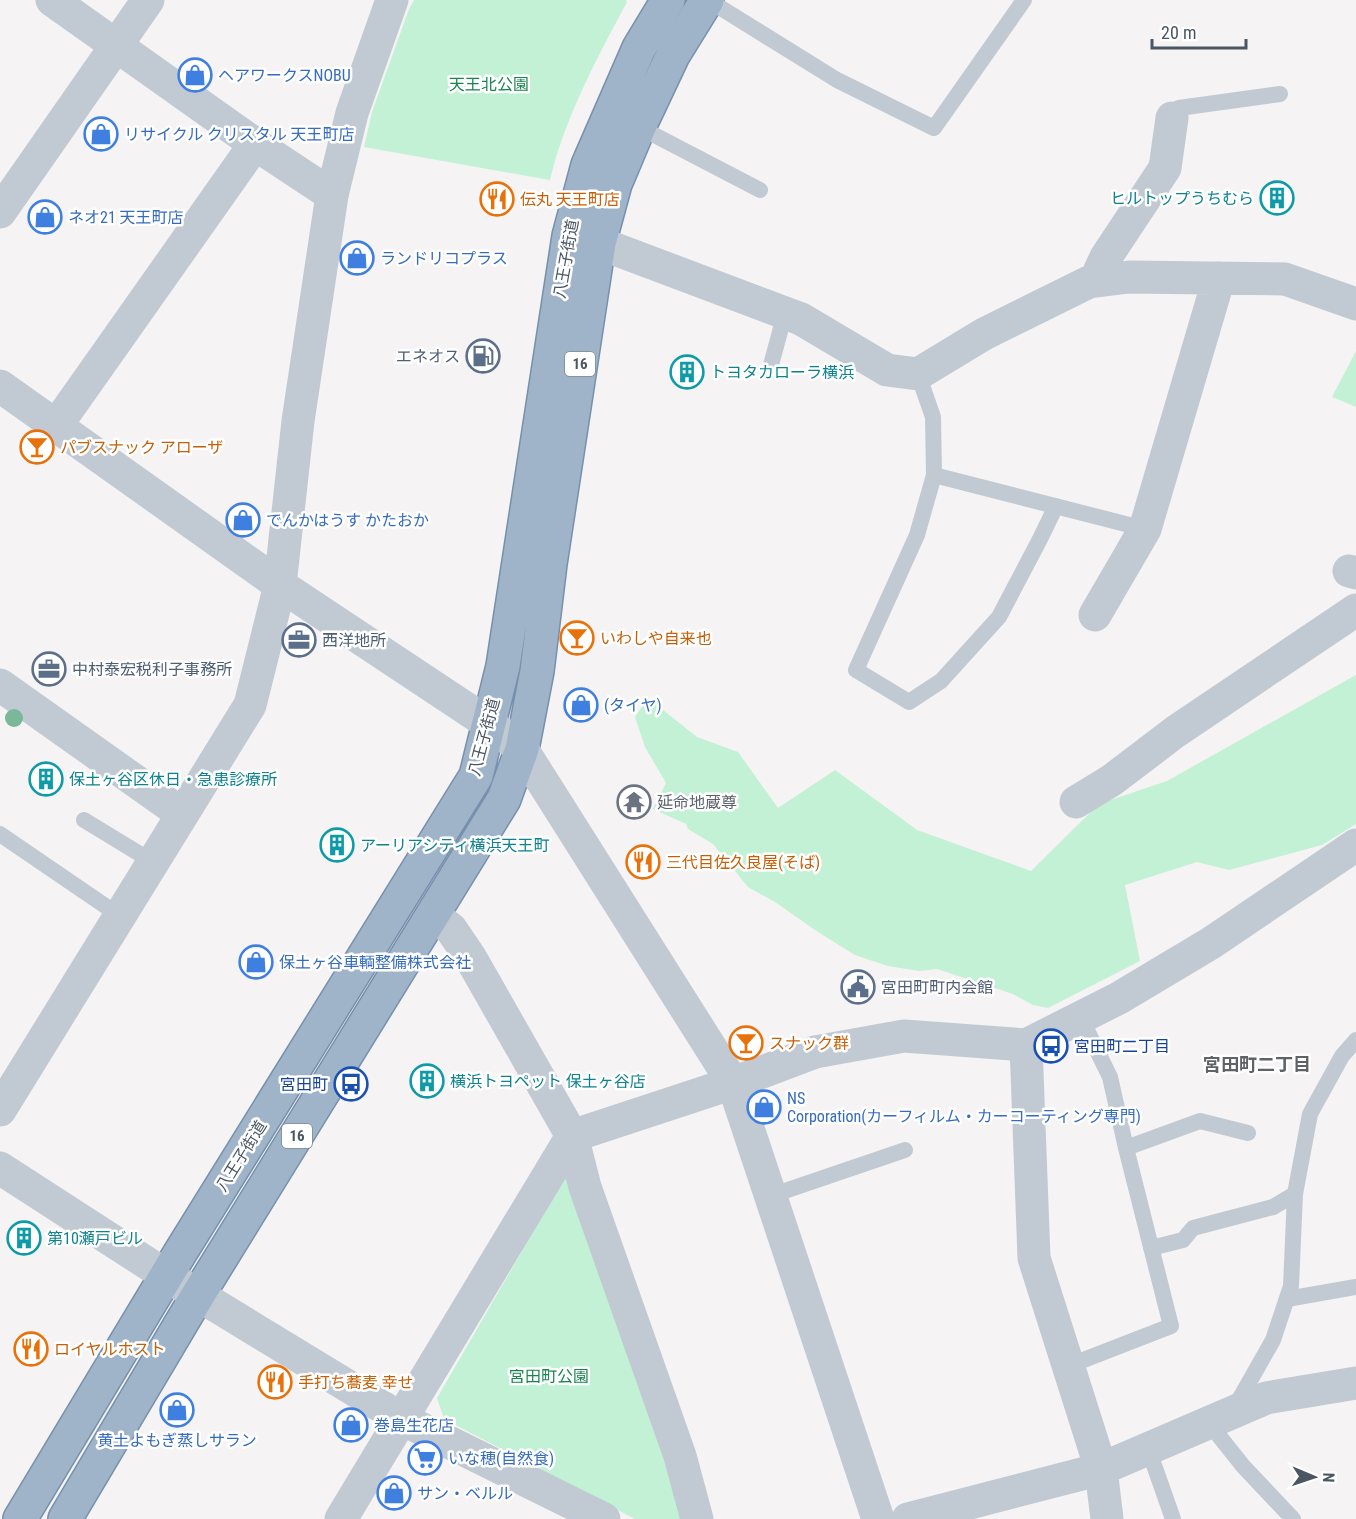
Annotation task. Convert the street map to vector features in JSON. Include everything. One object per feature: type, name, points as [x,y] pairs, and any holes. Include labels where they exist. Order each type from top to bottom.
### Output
[{"type":"highway","name":"八王子街道","points":[[20,1519],[167,1276],[476,776],[503,666],[569,236],[588,165],[639,48],[668,0]]},
{"type":"highway","name":"八王子街道","points":[[65,1519],[198,1295],[504,799],[522,750],[537,671],[552,553],[599,243],[615,184],[639,127],[674,55],[708,0]]},
{"type":"street","points":[[52,0],[255,144],[332,195]]},
{"type":"street","points":[[0,212],[148,0]]},
{"type":"street","points":[[0,1110],[250,705],[280,585],[298,421],[332,195],[352,113],[392,0]]},
{"type":"street","points":[[1095,281],[1106,257],[1165,168],[1172,118]]},
{"type":"street","points":[[56,426],[255,144]]},
{"type":"street","points":[[599,243],[801,319],[887,370],[918,374],[984,334],[1095,281],[1129,277],[1285,279],[1356,304]]},
{"type":"street","points":[[1095,615],[1145,528],[1219,278]]},
{"type":"street","points":[[0,386],[280,585],[488,723],[522,750],[733,1083],[878,1519]]},
{"type":"street","points":[[1076,802],[1112,780],[1175,732],[1356,610]]},
{"type":"street","points":[[0,685],[183,814]]},
{"type":"street","points":[[341,1519],[572,1136],[733,1083],[815,1052],[904,1036],[1026,1046],[1119,998],[1347,858]]},
{"type":"street","points":[[433,915],[451,929],[470,957],[572,1136],[585,1187],[680,1456],[697,1519]]},
{"type":"street","points":[[1026,1046],[1034,1258],[1101,1469],[1107,1519]]},
{"type":"street","points":[[0,1168],[167,1276],[402,1419],[558,1509],[604,1519]]},
{"type":"street","points":[[908,1519],[1101,1469],[1266,1398],[1356,1383]]},
{"type":"lane","points":[[708,0],[837,80],[934,128],[1024,0]]},
{"type":"lane","points":[[1172,118],[1179,108],[1280,94]]},
{"type":"lane","points":[[639,127],[760,190]]},
{"type":"lane","points":[[771,365],[785,313]]},
{"type":"lane","points":[[918,374],[933,417],[934,475],[917,535],[856,670],[909,702],[941,681],[999,617],[1056,506]]},
{"type":"lane","points":[[934,475],[1145,528]]},
{"type":"lane","points":[[84,820],[153,862]]},
{"type":"lane","points":[[0,834],[120,916]]},
{"type":"lane","points":[[1068,1366],[1171,1326],[1110,1077],[1081,1018]]},
{"type":"lane","points":[[1293,1519],[1243,1466],[1220,1417],[1273,1340],[1292,1286],[1295,1194],[1310,1114],[1342,1056],[1356,1040]]},
{"type":"lane","points":[[1126,1148],[1200,1121],[1248,1132]]},
{"type":"lane","points":[[770,1196],[905,1150]]},
{"type":"lane","points":[[1151,1248],[1183,1240],[1193,1228],[1273,1207],[1295,1194]]},
{"type":"lane","points":[[1287,1299],[1356,1287]]},
{"type":"lane","points":[[1148,1448],[1173,1519]]},
{"type":"green space","name":"天王北公園","points":[[414,0],[626,0],[573,111],[550,180],[364,147],[372,112]]},
{"type":"green space","points":[[1356,351],[1356,407],[1332,397]]},
{"type":"green space","points":[[1356,675],[1356,824],[1322,845],[1229,870],[1197,862],[1125,885],[1140,961],[1048,1008],[1033,1005],[1013,994],[937,969],[919,971],[888,966],[855,955],[775,902],[748,887],[713,844],[688,829],[686,824],[653,809],[666,783],[645,747],[635,717],[648,698],[697,737],[738,752],[778,808],[835,770],[917,830],[1031,871],[1099,804],[1167,781]]},
{"type":"green space","name":"宮田町公園","points":[[565,1177],[578,1184],[686,1519],[635,1519],[444,1419],[437,1398]]},
{"type":"place","name":"ヘアワークスNOBU","points":[[195,75]]},
{"type":"place","name":"リサイクル クリスタル 天王町店","points":[[101,134]]},
{"type":"place","name":"ヒルトップうちむら","points":[[1277,198]]},
{"type":"place","name":"伝丸 天王町店","points":[[497,199]]},
{"type":"place","name":"ネオ21 天王町店","points":[[45,217]]},
{"type":"place","name":"ランドリコプラス","points":[[357,258]]},
{"type":"place","name":"エネオス","points":[[483,356]]},
{"type":"place","name":"トヨタカローラ横浜","points":[[687,372]]},
{"type":"place","name":"パブスナック アローザ","points":[[37,447]]},
{"type":"place","name":"でんかはうす かたおか","points":[[243,520]]},
{"type":"place","name":"いわしや自来也","points":[[577,638]]},
{"type":"place","name":"西洋地所","points":[[299,640]]},
{"type":"place","name":"中村泰宏税利子事務所","points":[[49,669]]},
{"type":"place","name":"(タイヤ)","points":[[581,705]]},
{"type":"place","name":"保土ヶ谷区休日・急患診療所","points":[[46,779]]},
{"type":"place","name":"延命地蔵尊","points":[[634,802]]},
{"type":"place","name":"アーリアシティ横浜天王町","points":[[337,845]]},
{"type":"place","name":"三代目佐久良屋(そば)","points":[[643,862]]},
{"type":"place","name":"保土ヶ谷車輌整備株式会社","points":[[256,962]]},
{"type":"place","name":"宮田町町内会館","points":[[858,987]]},
{"type":"place","name":"スナック群","points":[[746,1043]]},
{"type":"place","name":"宮田町二丁目","points":[[1051,1046]]},
{"type":"place","name":"横浜トヨペット 保土ヶ谷店","points":[[427,1081]]},
{"type":"place","name":"宮田町","points":[[351,1084]]},
{"type":"place","name":"NS Corporation(カーフィルム・カーコーティング専門)","points":[[764,1107]]},
{"type":"place","name":"第10瀬戸ビル","points":[[24,1238]]},
{"type":"place","name":"ロイヤルホスト","points":[[31,1349]]},
{"type":"place","name":"手打ち蕎麦 幸せ","points":[[275,1382]]},
{"type":"place","name":"黄土よもぎ蒸しサラン","points":[[177,1410]]},
{"type":"place","name":"巻島生花店","points":[[351,1425]]},
{"type":"place","name":"いな穂(自然食)","points":[[425,1458]]},
{"type":"place","name":"サン・ベルル","points":[[394,1493]]},
{"type":"district","name":"宮田町二丁目","points":[[1257,1064]]}]
